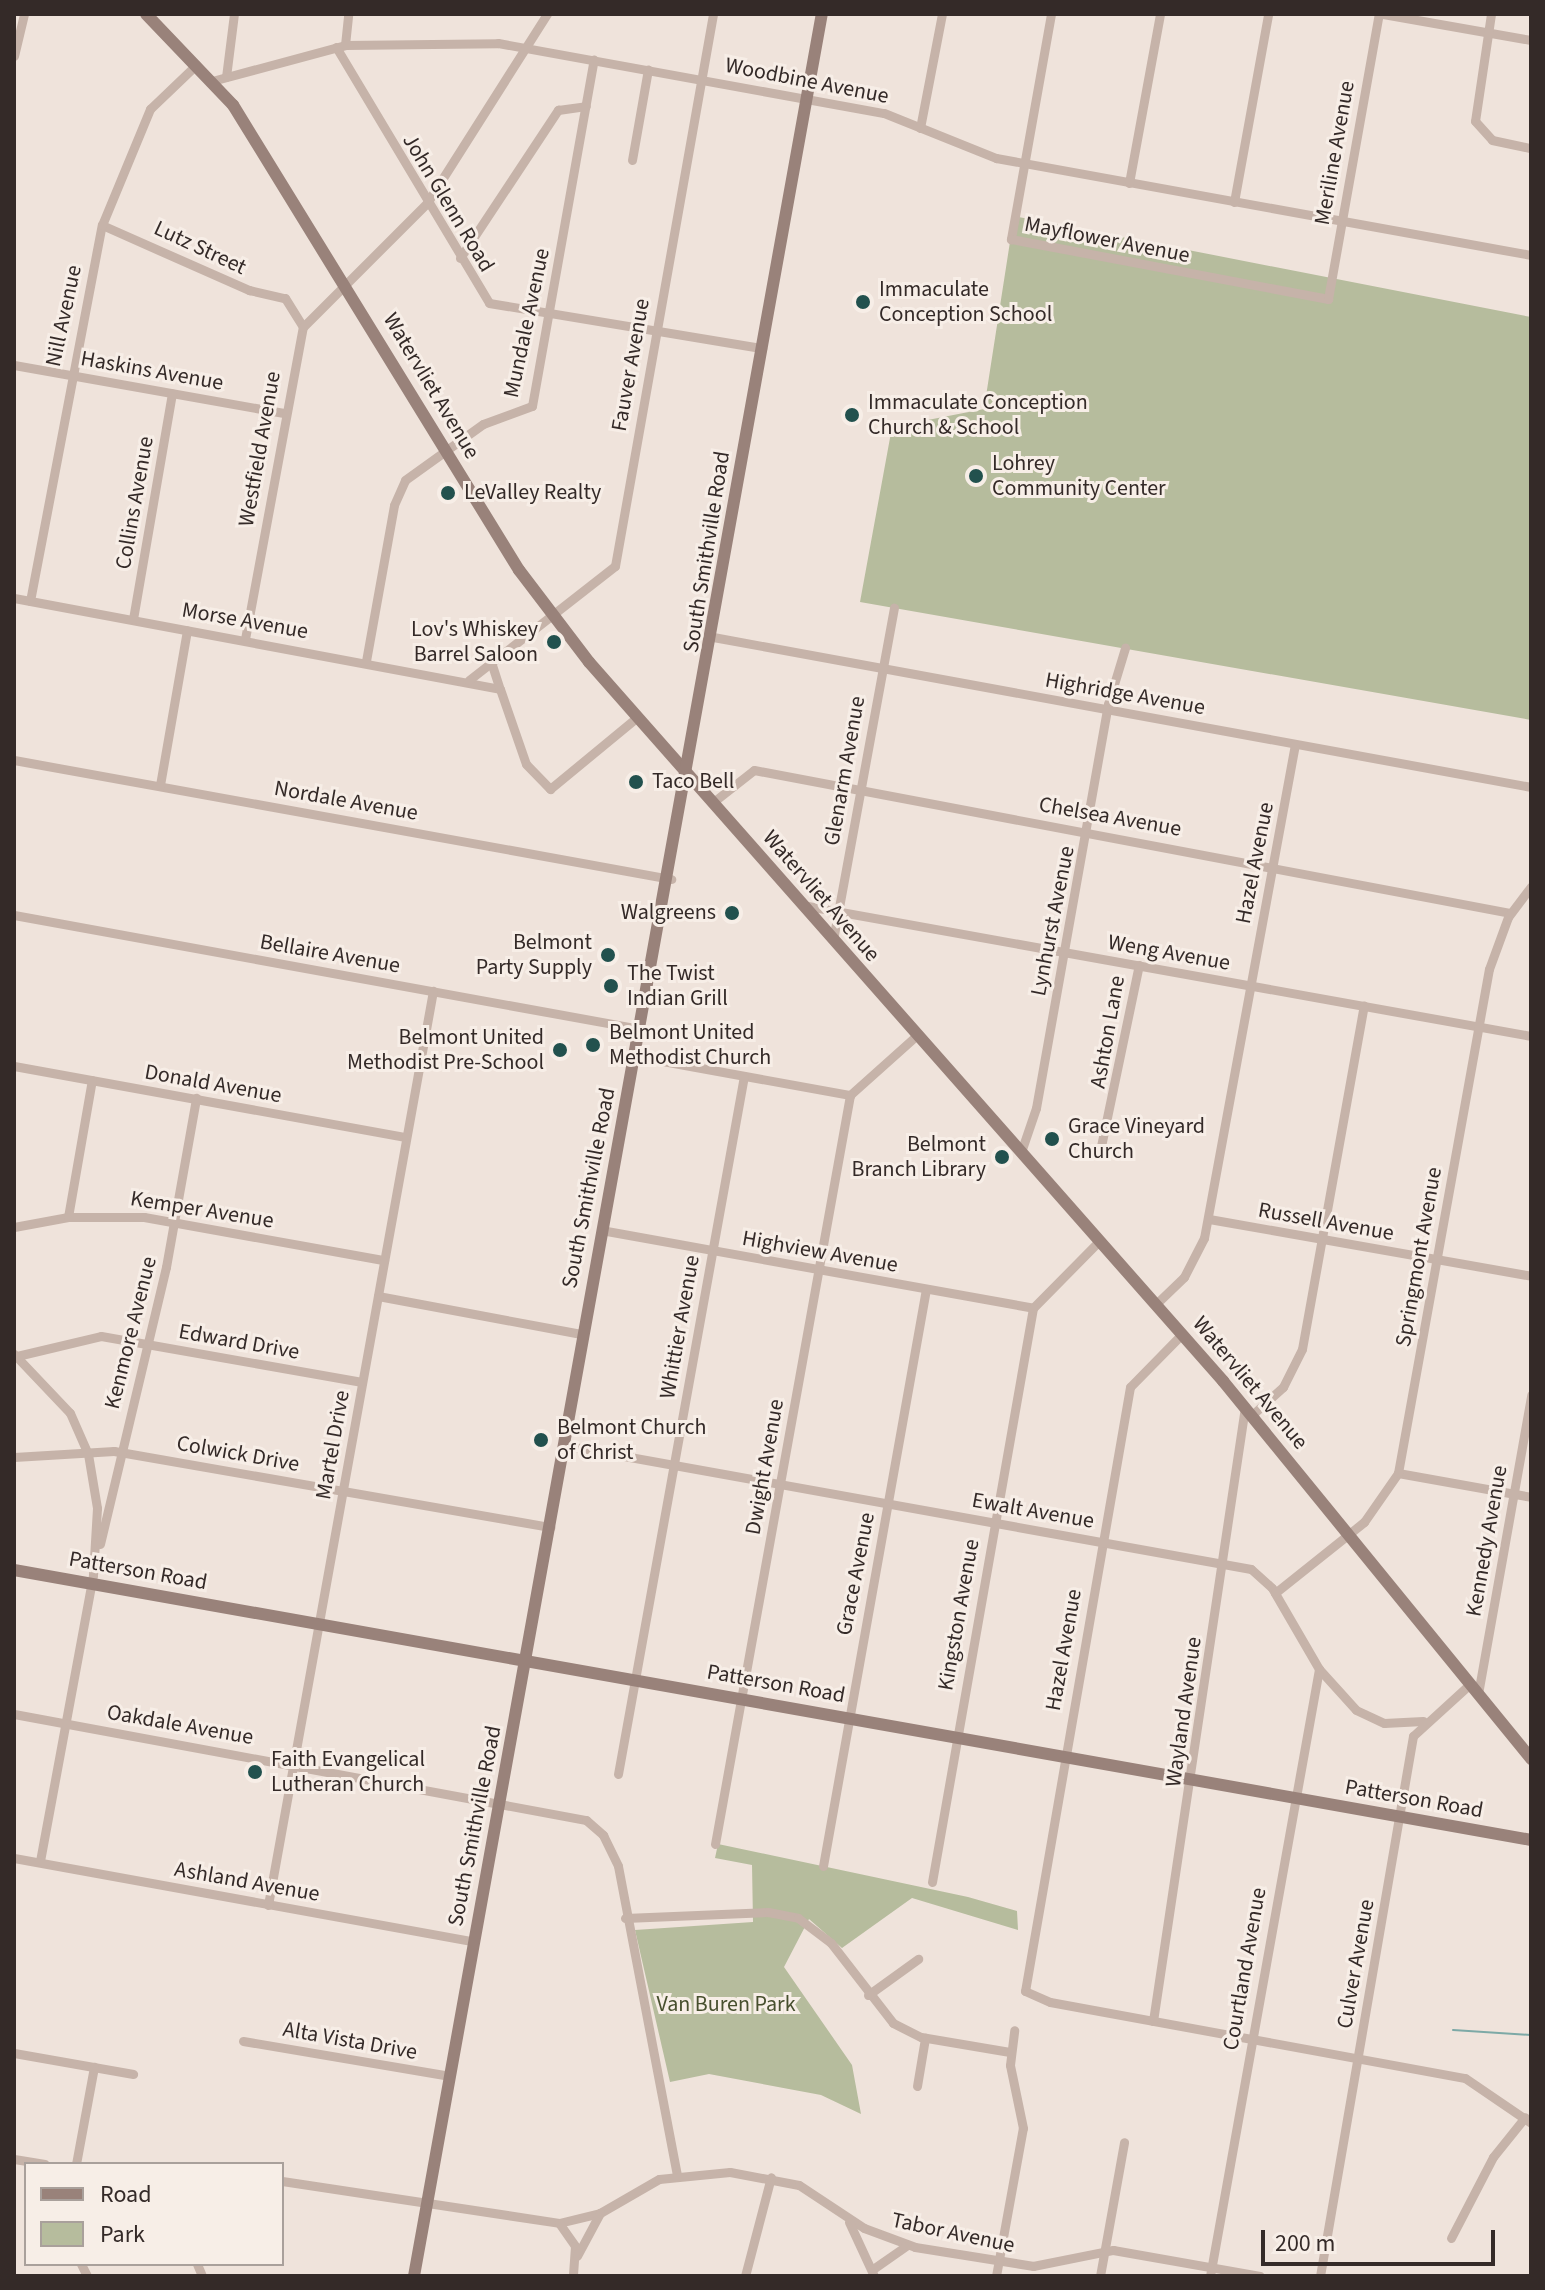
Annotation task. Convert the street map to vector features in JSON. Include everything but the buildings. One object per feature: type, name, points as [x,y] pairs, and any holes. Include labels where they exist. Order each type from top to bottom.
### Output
[{"type":"main road","name":"Watervliet Avenue","points":[[146,14],[212,81],[348,286],[444,447],[554,617],[636,718],[1249,1411],[1531,1759]]},
{"type":"main road","name":"South Smithville Road","points":[[414,2276],[527,1658],[601,1230],[671,879],[822,14]]},
{"type":"main road","name":"Patterson Road","points":[[14,1570],[92,1579],[319,1624],[527,1658],[1531,1840]]},
{"type":"street","points":[[14,56],[24,14]]},
{"type":"street","points":[[226,77],[234,14]]},
{"type":"street","points":[[340,46],[348,14]]},
{"type":"street","points":[[303,327],[348,286],[427,203],[529,47],[547,14]]},
{"type":"street","name":"Fauver Avenue","points":[[492,665],[615,566],[713,14]]},
{"type":"street","points":[[920,128],[942,14]]},
{"type":"street","name":"Mayflower Avenue","points":[[1051,14],[1011,239],[1328,299]]},
{"type":"street","points":[[1129,183],[1160,14]]},
{"type":"street","points":[[1234,202],[1268,14]]},
{"type":"street","points":[[1381,14],[1531,40]]},
{"type":"street","name":"Meriline Avenue","points":[[1328,299],[1381,14]]},
{"type":"street","points":[[1491,14],[1474,113],[1482,133],[1531,148]]},
{"type":"street","name":"Woodbine Avenue","points":[[212,81],[340,46],[441,39],[529,47],[808,97],[920,128],[1024,164],[1531,255]]},
{"type":"street","name":"John Glenn Road","points":[[340,46],[427,203],[489,303],[548,317],[762,348]]},
{"type":"street","name":"Mundale Avenue","points":[[366,661],[394,505],[411,473],[444,447],[529,410],[594,59]]},
{"type":"street","name":"Nill Avenue","points":[[30,601],[70,374],[102,225],[148,112],[196,65]]},
{"type":"street","points":[[632,160],[648,69]]},
{"type":"street","points":[[460,258],[558,110],[586,106]]},
{"type":"street","name":"Lutz Street","points":[[102,225],[249,290],[285,298],[303,327]]},
{"type":"street","name":"Westfield Avenue","points":[[245,639],[284,413],[303,327]]},
{"type":"street","name":"Haskins Avenue","points":[[14,365],[284,413]]},
{"type":"street","name":"Collins Avenue","points":[[133,619],[172,393]]},
{"type":"street","name":"Morse Avenue","points":[[14,598],[469,680],[500,689]]},
{"type":"street","name":"Glenarm Avenue","points":[[833,940],[894,608]]},
{"type":"street","points":[[160,785],[187,630]]},
{"type":"street","name":"Highridge Avenue","points":[[713,637],[1531,787]]},
{"type":"street","name":"Lynhurst Avenue","points":[[1021,1152],[1064,953],[1108,710],[1125,648]]},
{"type":"street","points":[[469,680],[492,665],[526,764],[550,789],[636,718]]},
{"type":"street","name":"Hazel Avenue","points":[[1156,1304],[1193,1262],[1209,1219],[1295,744]]},
{"type":"street","name":"Nordale Avenue","points":[[14,760],[671,879]]},
{"type":"street","name":"Chelsea Avenue","points":[[712,803],[754,770],[1273,865],[1510,913]]},
{"type":"street","name":"Springmont Avenue","points":[[1275,1593],[1348,1534],[1398,1473],[1493,951],[1510,913],[1531,887]]},
{"type":"street","name":"Weng Avenue","points":[[802,905],[1531,1036]]},
{"type":"street","name":"Bellaire Avenue","points":[[14,915],[640,1029]]},
{"type":"street","name":"Ashton Lane","points":[[1100,1151],[1139,965]]},
{"type":"street","name":"Martel Drive","points":[[268,1905],[433,991]]},
{"type":"street","points":[[1249,1411],[1295,1367],[1323,1240],[1364,1006]]},
{"type":"street","points":[[635,1056],[850,1095],[917,1035]]},
{"type":"street","name":"Donald Avenue","points":[[14,1066],[406,1137]]},
{"type":"street","name":"Whittier Avenue","points":[[618,1774],[744,1076]]},
{"type":"street","points":[[68,1217],[92,1080]]},
{"type":"street","name":"Dwight Avenue","points":[[715,1844],[850,1095]]},
{"type":"street","name":"Kenmore Avenue","points":[[40,1862],[92,1579],[175,1222],[196,1098]]},
{"type":"street","name":"Kemper Avenue","points":[[14,1227],[68,1217],[175,1222],[384,1260]]},
{"type":"street","name":"Russell Avenue","points":[[1209,1219],[1531,1276]]},
{"type":"street","name":"Highview Avenue","points":[[601,1230],[1033,1308]]},
{"type":"street","points":[[1033,1308],[1100,1240]]},
{"type":"street","name":"Grace Avenue","points":[[823,1866],[926,1289]]},
{"type":"street","points":[[378,1296],[582,1334]]},
{"type":"street","name":"Kingston Avenue","points":[[932,1882],[1033,1308]]},
{"type":"street","name":"Hazel Avenue","points":[[1153,2021],[1027,1995],[1063,1756],[1133,1376],[1182,1334]]},
{"type":"street","name":"Edward Drive","points":[[16,1355],[84,1336],[146,1343],[362,1382]]},
{"type":"street","name":"Kenmore Avenue","points":[[16,1355],[55,1392],[88,1454],[97,1508],[92,1579]]},
{"type":"street","name":"Kennedy Avenue","points":[[1474,1689],[1531,1395]]},
{"type":"street","name":"Wayland Avenue","points":[[1153,2021],[1193,1780],[1222,1563],[1249,1411]]},
{"type":"street","name":"Ewalt Avenue","points":[[563,1445],[1222,1563],[1258,1573],[1275,1593],[1319,1669],[1364,1716],[1398,1725],[1423,1721]]},
{"type":"street","name":"Colwick Drive","points":[[14,1457],[120,1452],[550,1527]]},
{"type":"street","points":[[1398,1473],[1531,1497]]},
{"type":"street","name":"Courtland Avenue","points":[[1211,2272],[1293,1797],[1319,1669]]},
{"type":"street","points":[[1423,1721],[1474,1689]]},
{"type":"street","name":"Oakdale Avenue","points":[[14,1714],[562,1811],[595,1827],[615,1855],[677,2175]]},
{"type":"street","name":"Culver Avenue","points":[[1320,2276],[1413,1736],[1423,1721]]},
{"type":"street","name":"Ashland Avenue","points":[[14,1858],[474,1942]]},
{"type":"street","points":[[625,1918],[768,1912],[798,1918],[825,1936],[868,1995],[893,2023],[925,2038],[1010,2052]]},
{"type":"street","points":[[868,1995],[918,1959]]},
{"type":"street","points":[[1153,2021],[1465,2078],[1528,2120],[1493,2157],[1451,2238]]},
{"type":"street","points":[[996,2276],[1023,2128],[1010,2052],[1014,2030]]},
{"type":"street","points":[[917,2086],[925,2038]]},
{"type":"street","name":"Alta Vista Drive","points":[[243,2041],[450,2076]]},
{"type":"street","points":[[14,2053],[133,2074]]},
{"type":"street","points":[[76,2162],[94,2067]]},
{"type":"street","points":[[1100,2276],[1124,2142]]},
{"type":"street","name":"Tabor Avenue","points":[[284,2181],[559,2223],[600,2213],[677,2175],[771,2177],[812,2191],[842,2213],[911,2246],[999,2262],[1045,2265],[1106,2250],[1211,2272],[1260,2276]]},
{"type":"street","points":[[745,2276],[771,2177]]},
{"type":"street","points":[[573,2276],[576,2259],[600,2213]]},
{"type":"street","points":[[842,2213],[873,2272],[911,2246]]},
{"type":"street","points":[[559,2223],[576,2259]]},
{"type":"green space","points":[[1014,216],[1531,317],[1531,720],[860,602],[892,427],[984,409]]},
{"type":"green space","name":"Van Buren Park","points":[[718,1844],[968,1897],[1017,1911],[1018,1930],[912,1898],[842,1948],[809,1919],[784,1967],[852,2065],[861,2114],[821,2095],[709,2074],[670,2082],[635,1930],[753,1922],[752,1865],[715,1858]]},
{"type":"waterway","points":[[1453,2030],[1531,2035]]},
{"type":"place","name":"Immaculate Conception School","points":[[863,302]]},
{"type":"place","name":"Immaculate Conception Church & School","points":[[852,415]]},
{"type":"place","name":"Lohrey Community Center","points":[[976,476]]},
{"type":"place","name":"LeValley Realty","points":[[448,493]]},
{"type":"place","name":"Lov's Whiskey Barrel Saloon","points":[[554,642]]},
{"type":"place","name":"Taco Bell","points":[[636,782]]},
{"type":"place","name":"Walgreens","points":[[732,913]]},
{"type":"place","name":"Belmont Party Supply","points":[[608,955]]},
{"type":"place","name":"The Twist Indian Grill","points":[[611,986]]},
{"type":"place","name":"Belmont United Methodist Church","points":[[593,1045]]},
{"type":"place","name":"Belmont United Methodist Pre-School","points":[[560,1050]]},
{"type":"place","name":"Grace Vineyard Church","points":[[1052,1139]]},
{"type":"place","name":"Belmont Branch Library","points":[[1002,1157]]},
{"type":"place","name":"Belmont Church of Christ","points":[[541,1440]]},
{"type":"place","name":"Faith Evangelical Lutheran Church","points":[[255,1772]]}]
